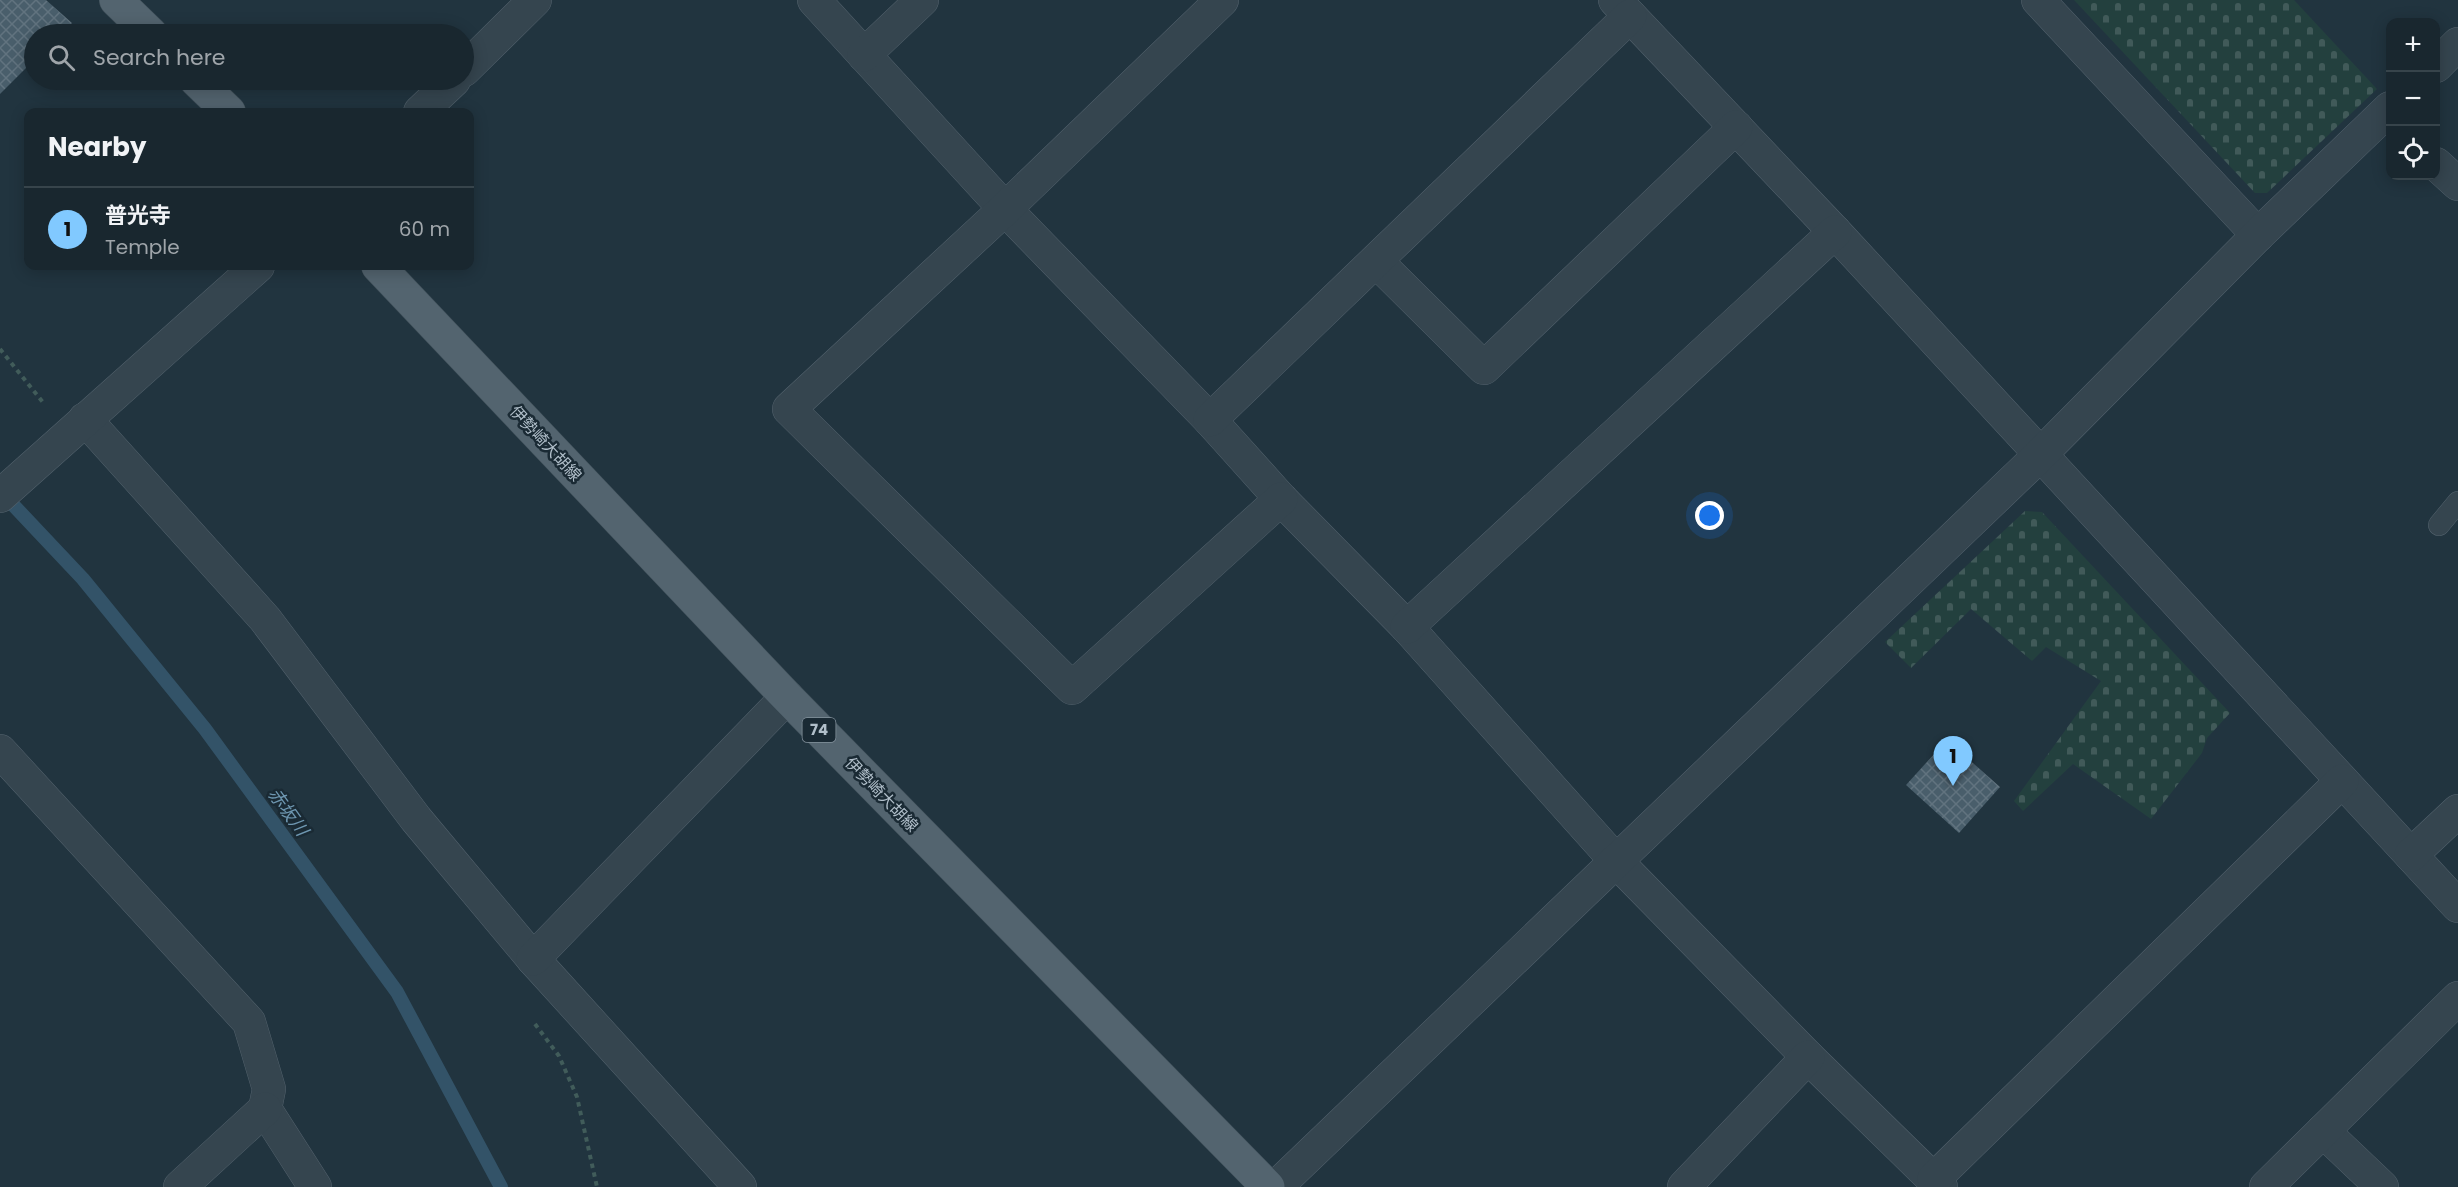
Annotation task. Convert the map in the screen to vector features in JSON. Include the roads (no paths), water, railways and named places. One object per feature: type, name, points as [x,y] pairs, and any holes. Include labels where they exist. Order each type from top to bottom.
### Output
[{"type":"main road","points":[[116,0],[141,24]]},
{"type":"main road","points":[[206,90],[224,108]]},
{"type":"main road","name":"伊勢崎大胡線","points":[[382,270],[787,697],[1268,1187]]},
{"type":"street","points":[[474,60],[535,0]]},
{"type":"street","points":[[814,0],[1005,209],[1210,420],[1281,499],[1407,627],[1617,862],[1937,1183],[2342,781]]},
{"type":"street","points":[[864,55],[922,0]]},
{"type":"street","points":[[1222,0],[1005,209],[789,408],[1072,688],[1281,499]]},
{"type":"street","points":[[2038,0],[2258,236]]},
{"type":"street","points":[[1210,420],[1376,261],[1623,8],[1835,232],[2458,906]]},
{"type":"street","points":[[2440,62],[2458,44]]},
{"type":"street","points":[[424,108],[443,90]]},
{"type":"street","points":[[1276,1187],[2040,455],[2258,236],[2386,116]]},
{"type":"street","points":[[1376,261],[1485,368],[1736,127]]},
{"type":"street","points":[[2440,168],[2458,184]]},
{"type":"street","points":[[1407,627],[1835,232]]},
{"type":"street","points":[[0,496],[254,270]]},
{"type":"street","points":[[77,427],[265,619],[416,819],[533,959],[740,1187]]},
{"type":"street","points":[[533,959],[787,697]]},
{"type":"street","points":[[0,751],[249,1022],[269,1089],[265,1108],[180,1187]]},
{"type":"street","points":[[2411,855],[2458,811]]},
{"type":"street","points":[[2266,1187],[2458,998]]},
{"type":"street","points":[[1684,1187],[1809,1057]]},
{"type":"street","points":[[265,1108],[315,1187]]},
{"type":"street","points":[[2323,1131],[2382,1187]]},
{"type":"lane","points":[[2439,525],[2458,502]]},
{"type":"waterway","name":"赤坂川","points":[[1,492],[83,579],[205,729],[397,992],[501,1187]]},
{"type":"place","name":"普光寺","points":[[1953,786]]}]
